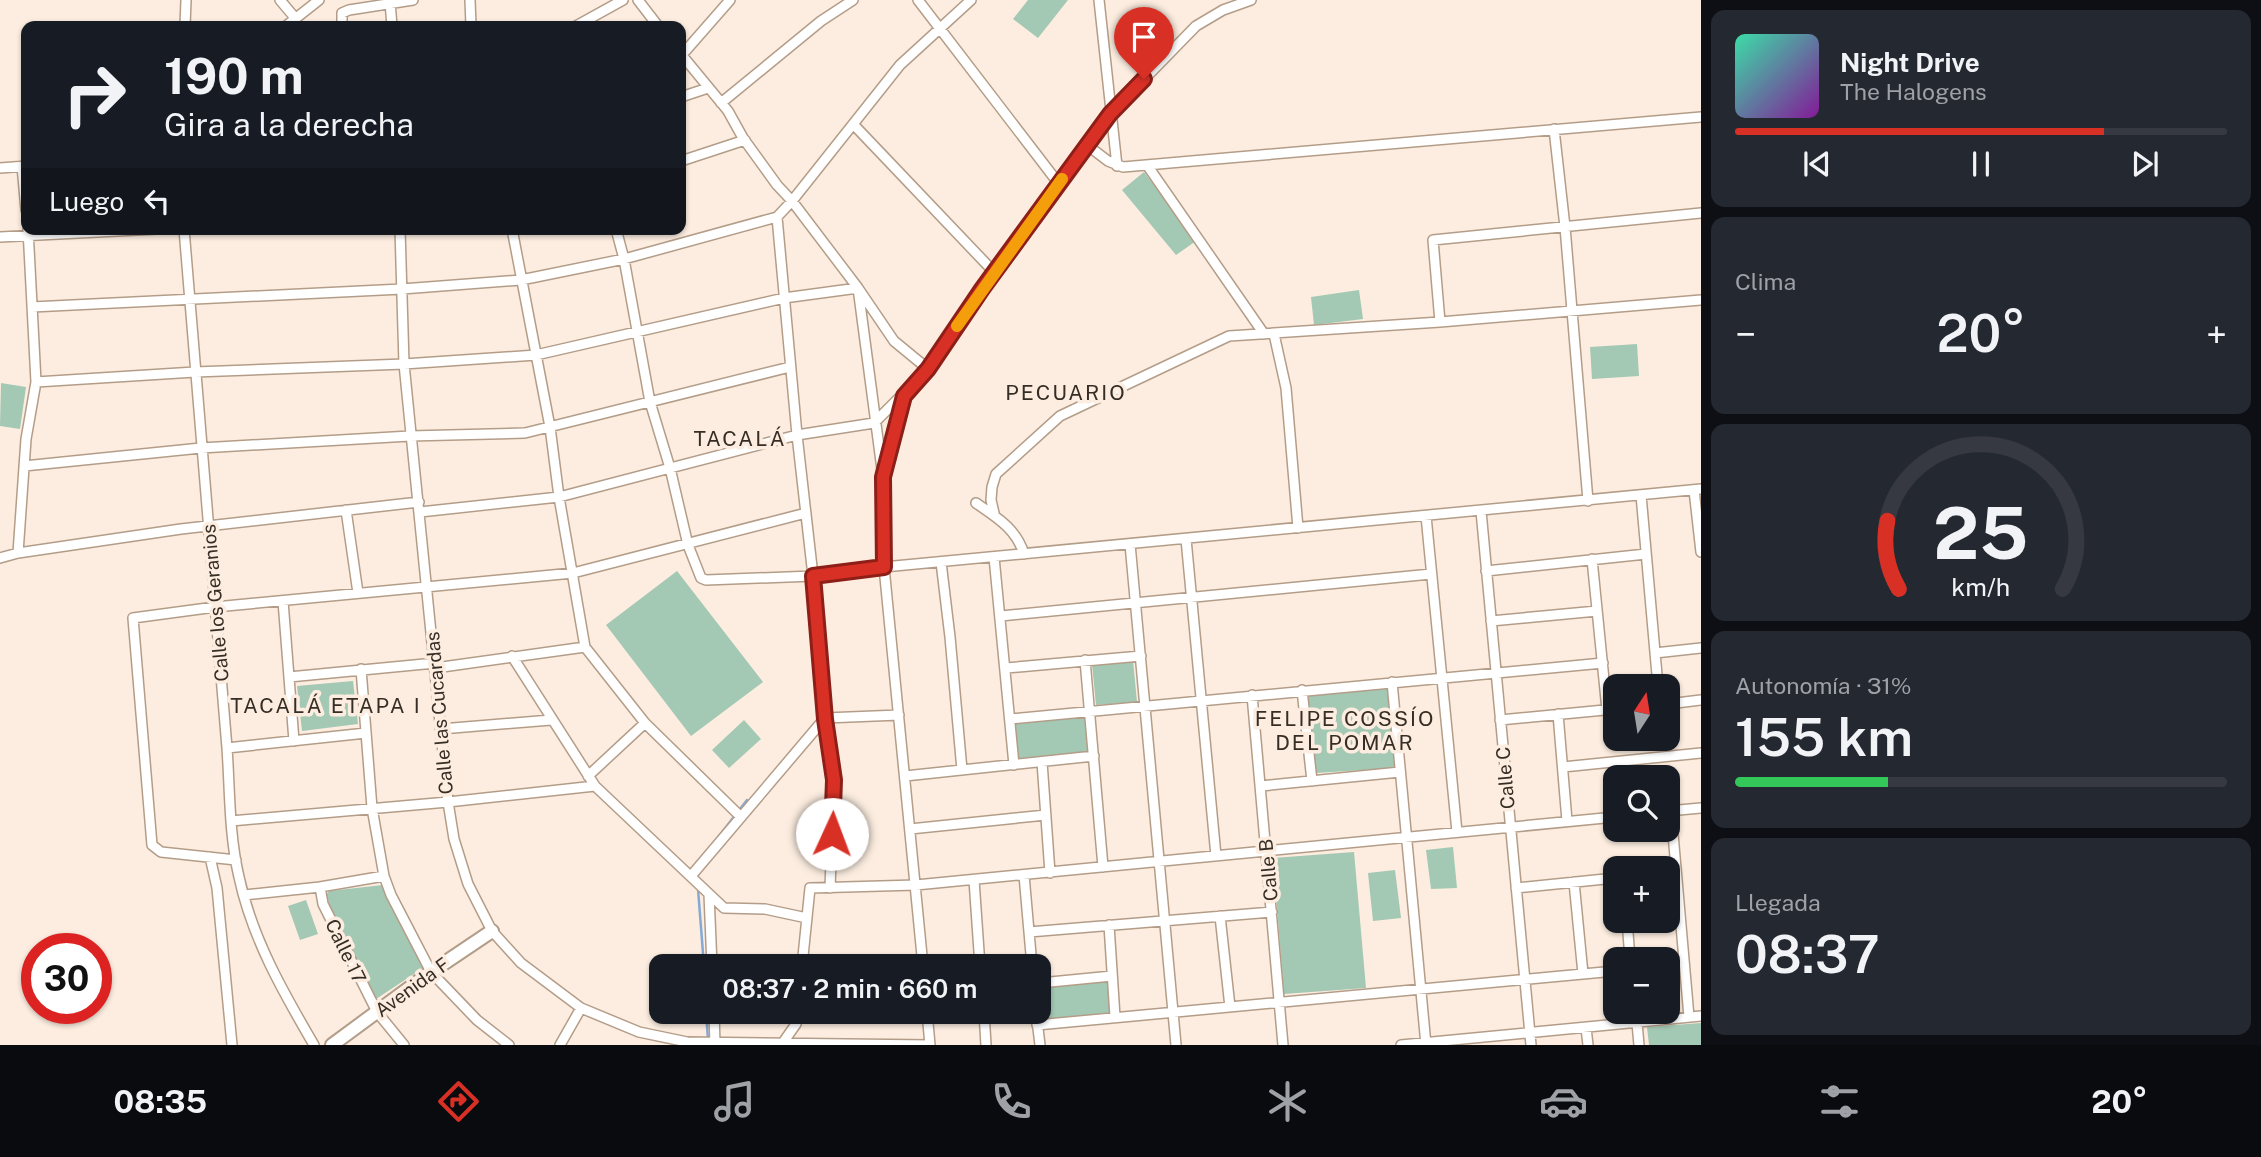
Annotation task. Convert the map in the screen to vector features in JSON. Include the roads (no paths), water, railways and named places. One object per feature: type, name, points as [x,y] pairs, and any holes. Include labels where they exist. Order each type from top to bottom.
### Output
[{"type":"street","points":[[185,21],[186,0]]},
{"type":"street","points":[[280,0],[296,19]]},
{"type":"street","points":[[293,21],[319,0]]},
{"type":"street","points":[[342,21],[342,13],[412,0]]},
{"type":"street","points":[[470,0],[471,21]]},
{"type":"street","points":[[585,21],[623,0]]},
{"type":"street","points":[[638,0],[654,21]]},
{"type":"street","points":[[686,49],[730,0]]},
{"type":"street","points":[[721,103],[821,21],[853,0]]},
{"type":"street","points":[[918,0],[1059,184]]},
{"type":"street","points":[[32,307],[189,301],[521,280],[624,259],[777,217],[900,65],[971,0]]},
{"type":"street","points":[[1099,0],[1116,166]]},
{"type":"street","points":[[0,558],[19,553],[346,510],[559,497],[797,435],[874,423],[904,396],[928,369],[994,272],[1110,114],[1196,26],[1223,10],[1251,0]]},
{"type":"street","points":[[390,2],[392,21]]},
{"type":"street","points":[[686,61],[721,103],[777,185],[858,288],[894,341],[928,369]]},
{"type":"street","points":[[686,95],[708,88]]},
{"type":"street","points":[[1087,145],[1116,166],[1147,165],[1701,117]]},
{"type":"street","points":[[853,124],[994,272]]},
{"type":"street","points":[[1554,129],[1588,501]]},
{"type":"street","points":[[686,159],[745,140]]},
{"type":"street","points":[[1147,165],[1269,334],[1286,388],[1298,528]]},
{"type":"street","points":[[0,167],[21,166]]},
{"type":"street","points":[[1440,322],[1433,240],[1701,213]]},
{"type":"street","points":[[777,217],[825,719],[834,780],[830,888]]},
{"type":"street","points":[[0,237],[21,233]]},
{"type":"street","points":[[19,553],[26,439],[36,382],[29,235]]},
{"type":"street","name":"Calle los Geranios","points":[[184,235],[236,860],[259,941],[284,994],[314,1045]]},
{"type":"street","name":"Calle las Cucardas","points":[[400,235],[404,364],[410,436],[428,588],[448,802],[454,839],[468,884],[492,932],[521,963],[581,1009],[639,1032],[687,1042],[715,1044]]},
{"type":"street","points":[[513,235],[550,427],[584,647],[645,723],[741,817]]},
{"type":"street","points":[[618,235],[650,402],[670,468],[688,545],[701,578],[706,580],[813,576],[1698,490],[1701,552]]},
{"type":"street","points":[[36,382],[537,355],[784,298],[858,288]]},
{"type":"street","points":[[858,288],[883,477],[884,567],[922,954]]},
{"type":"street","points":[[994,513],[991,500],[996,474],[1060,416],[1229,336],[1701,300]]},
{"type":"street","points":[[24,467],[201,448],[410,436],[524,433],[790,367]]},
{"type":"street","points":[[883,477],[904,396]]},
{"type":"street","points":[[1641,495],[1657,674]]},
{"type":"street","points":[[976,503],[994,513],[1018,540],[1024,554]]},
{"type":"street","points":[[346,510],[358,593]]},
{"type":"street","name":"Calle C","points":[[1481,511],[1531,1045]]},
{"type":"street","points":[[236,860],[161,852],[152,845],[133,618],[215,607],[573,573],[806,513]]},
{"type":"street","points":[[1426,516],[1457,832]]},
{"type":"street","points":[[1186,538],[1216,856]]},
{"type":"street","points":[[1130,544],[1176,1045]]},
{"type":"street","points":[[1486,571],[1646,554]]},
{"type":"street","points":[[994,557],[1014,765]]},
{"type":"street","points":[[1592,559],[1605,674]]},
{"type":"street","points":[[941,562],[962,770]]},
{"type":"street","points":[[1001,616],[1431,574]]},
{"type":"street","points":[[283,601],[293,741]]},
{"type":"street","points":[[1491,621],[1597,611]]},
{"type":"street","points":[[289,677],[435,665],[584,647]]},
{"type":"street","points":[[1655,653],[1701,648]]},
{"type":"street","points":[[512,656],[595,786],[724,908],[765,909],[807,918]]},
{"type":"street","points":[[1006,668],[1141,656]]},
{"type":"street","points":[[1085,660],[1103,867]]},
{"type":"street","points":[[1010,719],[1603,663]]},
{"type":"street","points":[[361,669],[372,808],[384,876],[391,895],[431,972],[477,1020],[509,1045]]},
{"type":"street","points":[[1392,682],[1426,1044]]},
{"type":"street","points":[[1302,690],[1312,781]]},
{"type":"street","name":"Calle B","points":[[1252,695],[1283,1045]]},
{"type":"street","points":[[1680,703],[1701,700]]},
{"type":"street","points":[[1500,720],[1603,710]]},
{"type":"street","points":[[1558,714],[1567,821]]},
{"type":"street","points":[[691,876],[825,719],[899,715]]},
{"type":"street","points":[[441,729],[551,720]]},
{"type":"street","points":[[588,776],[645,723]]},
{"type":"street","points":[[228,748],[366,733]]},
{"type":"street","points":[[1563,767],[1701,753]]},
{"type":"street","points":[[905,776],[1094,756]]},
{"type":"street","points":[[1042,762],[1050,873]]},
{"type":"street","points":[[1261,786],[1400,772]]},
{"type":"street","points":[[231,821],[595,786]]},
{"type":"street","points":[[1680,810],[1701,808]]},
{"type":"street","points":[[910,829],[1046,815]]},
{"type":"street","points":[[803,954],[810,888],[916,885],[974,880],[1603,818]]},
{"type":"street","points":[[210,857],[217,888],[232,1045]]},
{"type":"street","points":[[1024,875],[1031,954]]},
{"type":"street","points":[[244,895],[320,887],[384,876]]},
{"type":"street","points":[[1516,888],[1603,879]]},
{"type":"street","points":[[974,880],[979,954]]},
{"type":"street","points":[[1574,882],[1583,974]]},
{"type":"street","name":"Calle 17","points":[[320,887],[323,904],[377,1012],[404,1045]]},
{"type":"street","points":[[709,894],[712,954]]},
{"type":"street","points":[[1029,932],[1272,912]]},
{"type":"street","points":[[1220,916],[1230,1007]]},
{"type":"street","points":[[1109,925],[1115,1017]]},
{"type":"street","name":"Avenida F","points":[[332,1045],[431,972],[492,932]]},
{"type":"street","points":[[1679,933],[1689,1017]]},
{"type":"street","points":[[1040,1045],[1037,1025],[1603,972]]},
{"type":"street","points":[[1051,982],[1112,976]]},
{"type":"street","points":[[560,1045],[581,1009]]},
{"type":"street","points":[[1680,1018],[1701,1016]]},
{"type":"street","points":[[714,1024],[715,1044],[930,1045],[928,1024]]},
{"type":"street","points":[[782,1044],[796,1024]]},
{"type":"street","points":[[985,1024],[986,1045]]},
{"type":"street","points":[[1401,1045],[1627,1024]]},
{"type":"street","points":[[1637,1024],[1639,1045]]},
{"type":"street","points":[[1586,1028],[1588,1045]]},
{"type":"waterway","points":[[702,858],[747,800]]},
{"type":"waterway","points":[[698,889],[703,954]]},
{"type":"waterway","points":[[707,1024],[708,1040]]},
{"type":"district","name":"PECUARIO","points":[[1066,392]]},
{"type":"district","name":"TACALÁ","points":[[740,438]]},
{"type":"district","name":"TACALÁ ETAPA I","points":[[326,705]]},
{"type":"district","name":"FELIPE COSSÍO DEL POMAR","points":[[1345,730]]}]
